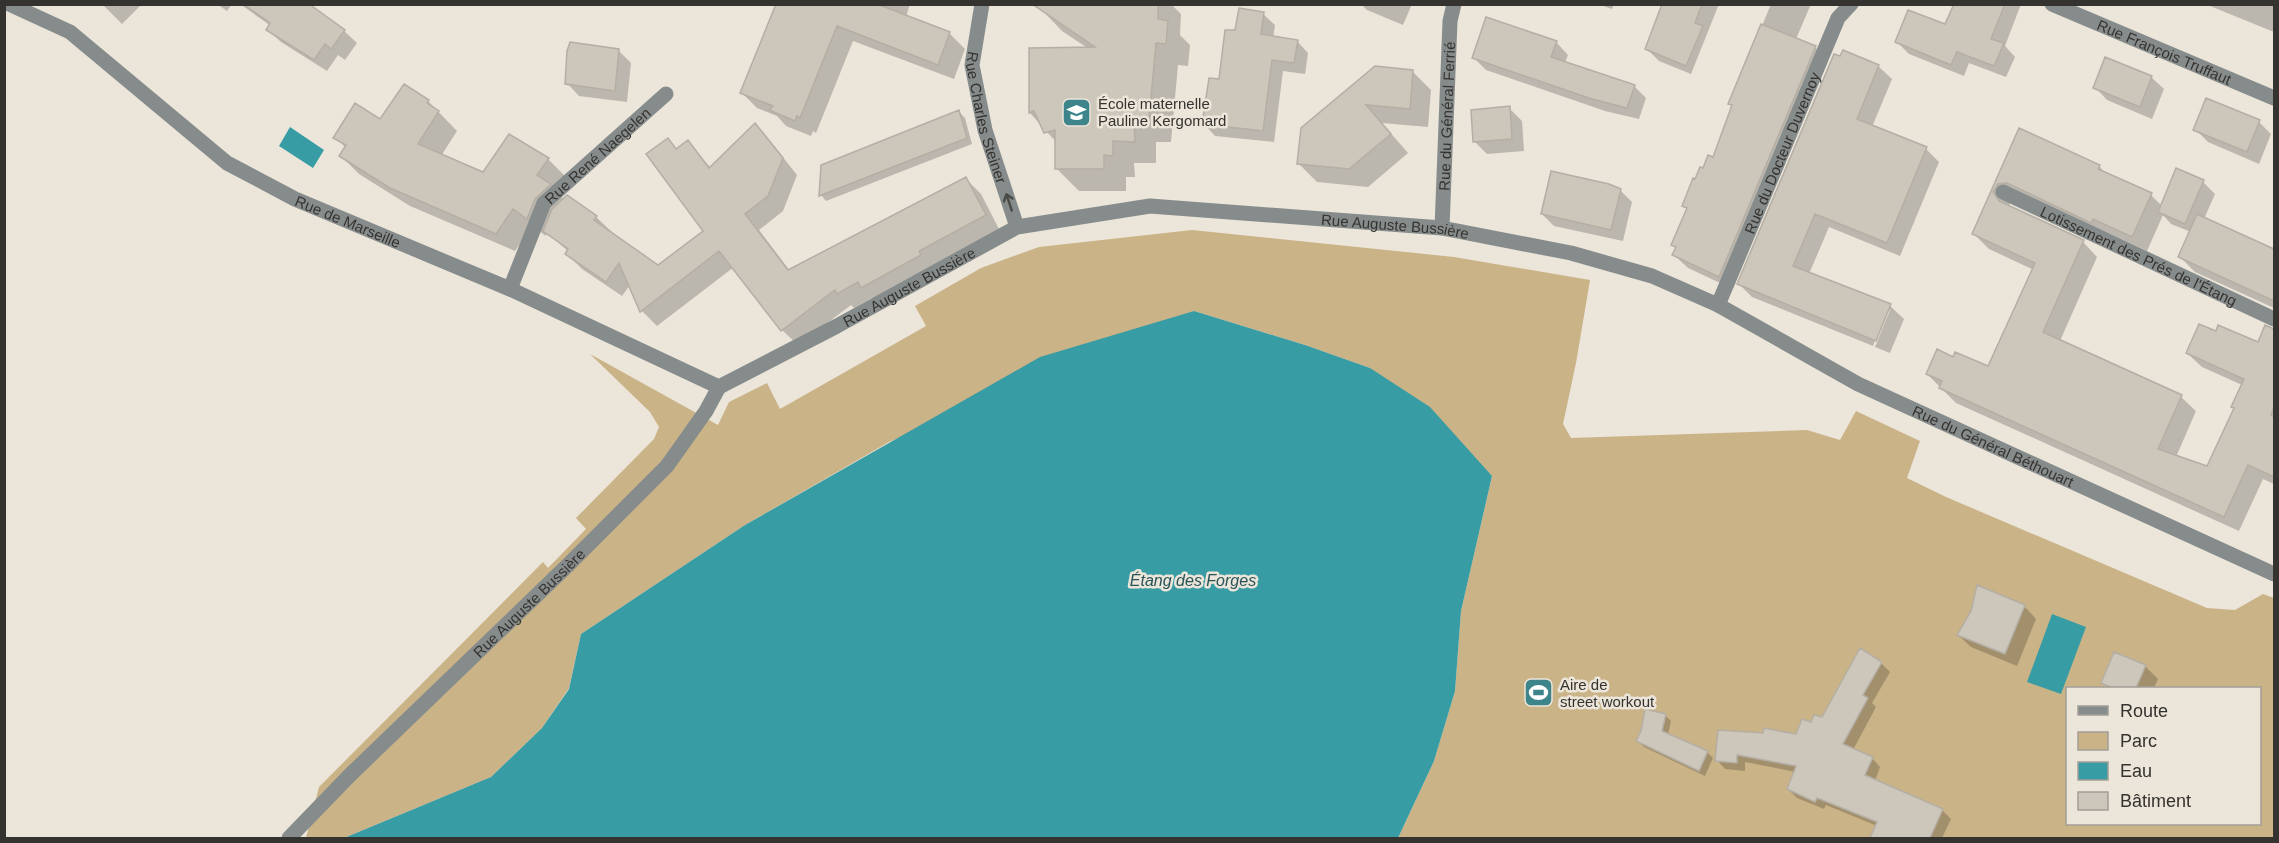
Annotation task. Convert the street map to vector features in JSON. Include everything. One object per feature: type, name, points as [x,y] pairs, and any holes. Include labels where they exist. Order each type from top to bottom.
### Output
[{"type":"street","name":"Rue de Marseille","points":[[9,4],[70,33],[227,163],[295,199],[510,289],[719,387]]},
{"type":"street","name":"Rue Charles Steiner","points":[[982,4],[972,65],[985,130],[1017,227]]},
{"type":"street","name":"Rue du Général Ferrié","points":[[1442,228],[1450,21],[1454,4]]},
{"type":"street","name":"Rue du Docteur Duvernoy","points":[[1718,306],[1838,18],[1851,4]]},
{"type":"street","name":"Rue François Truffaut","points":[[2052,4],[2274,99]]},
{"type":"street","name":"Rue René Naegelen","points":[[510,289],[544,203],[666,94]]},
{"type":"street","name":"Lotissement des Prés de l'Étang","points":[[2003,192],[2274,319]]},
{"type":"street","name":"Rue Auguste Bussière","points":[[289,838],[350,775],[667,466],[706,411],[719,387],[837,326],[1017,227],[1150,206],[1442,228],[1602,261],[1652,276],[1718,306]]},
{"type":"street","name":"Rue du Général Béthouart","points":[[1718,306],[1858,384],[2274,574]]},
{"type":"green space","points":[[1192,230],[1454,257],[1590,280],[1563,424],[1571,438],[1807,430],[1840,440],[1856,411],[1920,441],[1907,478],[1946,497],[2207,608],[2235,610],[2263,594],[2274,598],[2274,838],[1398,838],[1434,761],[1455,691],[1461,611],[1492,476],[1370,368],[1305,345],[1194,311],[889,442],[745,525],[581,634],[569,688],[542,728],[491,777],[344,838],[306,838],[319,787],[543,562],[548,568],[586,529],[576,518],[654,439],[659,427],[650,412],[590,354],[718,425],[729,402],[767,383],[780,409],[926,326],[915,306],[981,268],[1039,247]]},
{"type":"water","points":[[290,127],[324,150],[313,168],[279,146]]},
{"type":"water","name":"Étang des Forges","points":[[1194,311],[1305,345],[1370,368],[1430,407],[1492,476],[1461,611],[1455,691],[1434,761],[1398,838],[344,838],[491,777],[542,728],[569,689],[581,634],[745,525],[1040,357]]},
{"type":"water","points":[[2052,614],[2086,627],[2061,694],[2027,682]]},
{"type":"building","points":[[243,4],[309,4],[345,30],[331,49],[325,44],[314,60],[266,30],[270,23]]},
{"type":"building","points":[[776,4],[877,4],[950,32],[938,65],[837,26],[800,118],[797,116],[795,121],[769,110],[773,106],[740,93]]},
{"type":"building","name":"École maternelle Pauline Kergomard","points":[[1032,4],[1158,4],[1158,19],[1168,21],[1166,44],[1156,43],[1149,120],[1134,120],[1135,142],[1113,141],[1113,156],[1104,155],[1104,169],[1055,169],[1055,130],[1044,133],[1034,111],[1029,113],[1029,48],[1095,47]]},
{"type":"building","points":[[1662,4],[1702,4],[1695,23],[1703,26],[1686,66],[1645,49]]},
{"type":"building","points":[[1954,4],[2005,4],[1991,39],[2004,43],[1994,66],[1957,52],[1951,65],[1895,42],[1908,10],[1945,24]]},
{"type":"building","points":[[1239,8],[1264,12],[1261,34],[1298,40],[1294,63],[1272,60],[1263,131],[1202,124],[1209,78],[1219,79],[1225,30],[1235,30]]},
{"type":"building","points":[[1486,17],[1557,41],[1551,57],[1635,85],[1627,108],[1592,99],[1472,58]]},
{"type":"building","points":[[1761,24],[1816,46],[1719,277],[1672,255],[1676,247],[1671,245],[1687,208],[1682,206],[1693,178],[1695,179],[1700,167],[1703,168],[1708,155],[1713,157],[1732,105],[1728,104]]},
{"type":"building","points":[[570,42],[619,49],[615,91],[565,84],[567,51]]},
{"type":"building","points":[[1843,50],[1879,65],[1857,119],[1927,147],[1887,243],[1815,214],[1793,266],[1891,304],[1876,341],[1737,284],[1834,54],[1840,56]]},
{"type":"building","points":[[2105,57],[2152,76],[2140,107],[2093,88]]},
{"type":"building","points":[[1375,66],[1413,70],[1410,109],[1366,105],[1391,134],[1349,169],[1297,164],[1301,128]]},
{"type":"building","points":[[404,84],[429,100],[427,103],[439,111],[418,144],[483,172],[509,134],[549,158],[537,175],[551,184],[535,199],[527,219],[513,209],[496,234],[390,188],[339,156],[346,145],[333,138],[355,103],[380,119]]},
{"type":"building","points":[[2206,98],[2260,120],[2247,152],[2193,130]]},
{"type":"building","points":[[1510,106],[1512,139],[1473,142],[1471,110]]},
{"type":"building","points":[[959,110],[967,138],[819,196],[821,165]]},
{"type":"building","points":[[755,123],[783,158],[768,196],[745,214],[788,270],[966,177],[986,215],[919,251],[921,255],[861,288],[858,282],[837,294],[835,290],[781,331],[719,251],[640,312],[619,263],[606,282],[565,254],[568,249],[543,231],[552,209],[567,195],[597,216],[594,220],[658,265],[703,231],[646,154],[668,138],[676,149],[688,140],[709,168]]},
{"type":"building","points":[[2019,128],[2100,165],[2098,169],[2152,193],[2132,237],[2093,219],[2091,223],[2007,183],[1998,184],[1993,192],[1999,201],[2084,240],[2043,332],[2182,395],[2158,449],[2207,466],[2234,408],[2231,407],[2244,379],[2186,353],[2199,324],[2216,331],[2218,325],[2258,342],[2265,325],[2274,329],[2274,407],[2271,415],[2274,417],[2274,477],[2248,465],[2224,517],[1939,388],[1942,381],[1926,374],[1937,349],[1953,357],[1955,352],[1988,366],[2035,263],[1972,234]]},
{"type":"building","points":[[2176,168],[2204,180],[2185,224],[2158,212]]},
{"type":"building","points":[[1551,171],[1609,184],[1621,189],[1611,230],[1541,214]]},
{"type":"building","points":[[2197,214],[2274,249],[2274,301],[2178,257]]},
{"type":"building","points":[[1977,585],[2025,605],[2005,654],[1957,635],[1971,611]]},
{"type":"building","points":[[1860,648],[1882,662],[1863,695],[1868,698],[1843,744],[1873,757],[1865,775],[1943,809],[1930,838],[1870,838],[1877,822],[1817,798],[1815,802],[1787,789],[1796,766],[1737,755],[1737,763],[1715,761],[1718,730],[1763,733],[1764,728],[1796,734],[1802,719],[1811,722],[1814,715],[1822,717]]},
{"type":"building","points":[[2114,652],[2146,665],[2136,687],[2111,687],[2101,683]]},
{"type":"building","points":[[1645,709],[1666,714],[1662,731],[1708,751],[1699,771],[1636,741],[1641,731]]},
{"type":"place","name":"École maternelle Pauline Kergomard","points":[[1077,112]]},
{"type":"place","name":"Aire de street workout","points":[[1539,693]]}]
